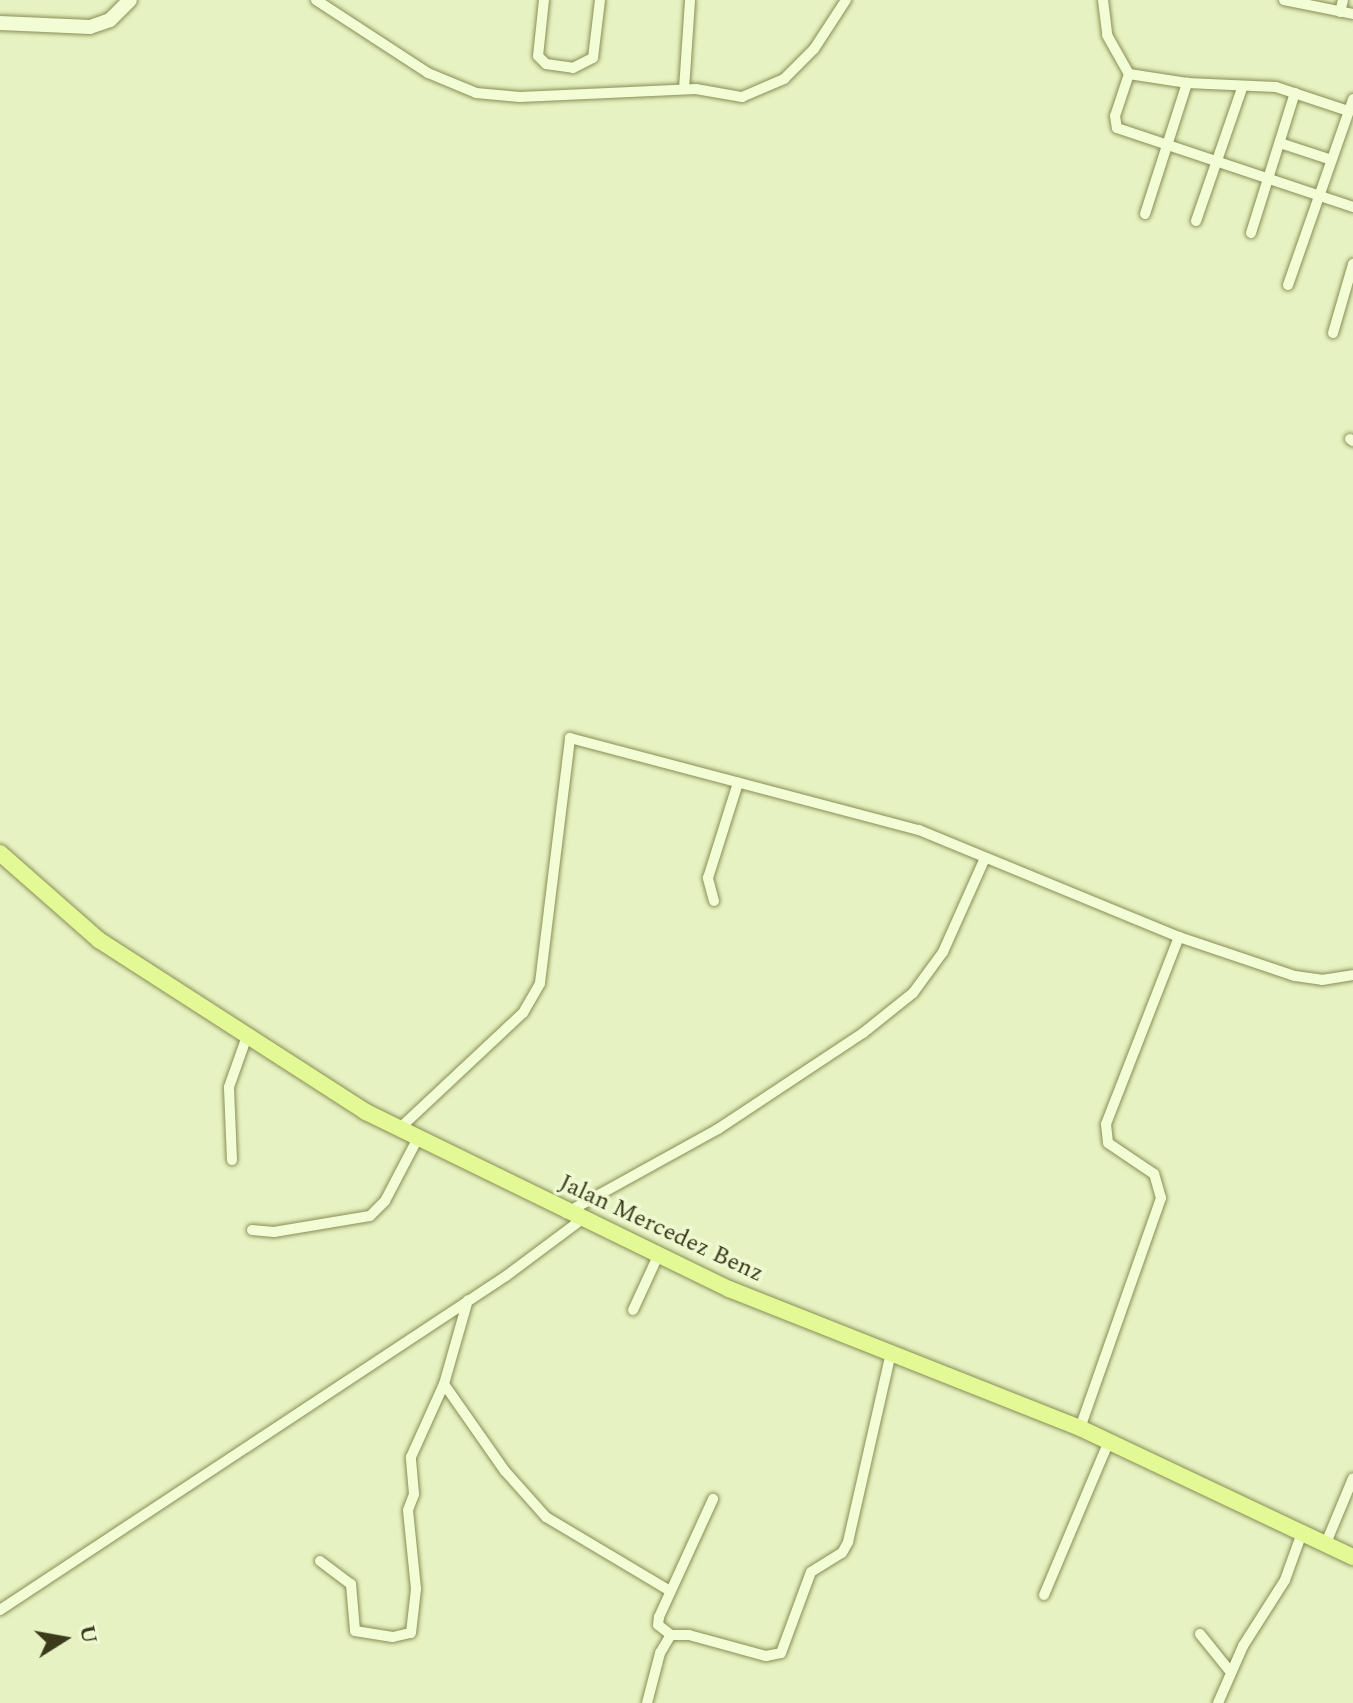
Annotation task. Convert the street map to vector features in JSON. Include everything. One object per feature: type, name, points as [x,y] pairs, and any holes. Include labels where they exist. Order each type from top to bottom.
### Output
[{"type":"main road","name":"Jalan Mercedez Benz","points":[[0,853],[99,940],[246,1039],[418,1138],[658,1256],[1080,1428],[1303,1530],[1353,1557]]},
{"type":"street","points":[[544,0],[538,52],[546,64],[581,68],[591,62],[600,0]]},
{"type":"street","points":[[684,89],[690,0]]},
{"type":"street","points":[[319,1],[428,73],[476,93],[520,97],[684,89],[742,97],[766,91],[814,49],[846,0]]},
{"type":"street","points":[[1103,0],[1107,35],[1129,74],[1116,126],[1353,207]]},
{"type":"street","points":[[1284,0],[1353,14]]},
{"type":"street","points":[[1340,12],[1343,0]]},
{"type":"street","points":[[0,23],[90,27],[110,20],[125,2]]},
{"type":"street","points":[[1129,74],[1242,88],[1276,87],[1345,110]]},
{"type":"street","points":[[1145,214],[1187,83]]},
{"type":"street","points":[[1196,221],[1242,88]]},
{"type":"street","points":[[1251,233],[1295,93]]},
{"type":"street","points":[[1288,285],[1345,110],[1353,99]]},
{"type":"street","points":[[1280,143],[1329,159]]},
{"type":"street","points":[[1333,333],[1353,264]]},
{"type":"street","points":[[400,1128],[523,1013],[540,983],[570,738],[919,830],[1179,937],[1295,976],[1322,980],[1353,975]]},
{"type":"street","points":[[714,901],[708,878],[738,783]]},
{"type":"street","points":[[0,1610],[468,1300],[573,1216],[718,1129],[863,1033],[913,993],[943,952],[985,858]]},
{"type":"street","points":[[1080,1428],[1161,1198],[1154,1174],[1108,1143],[1106,1124],[1179,937]]},
{"type":"street","points":[[232,1160],[230,1081],[246,1039]]},
{"type":"street","points":[[252,1230],[274,1232],[370,1216],[385,1201],[418,1138]]},
{"type":"street","points":[[633,1310],[658,1256]]},
{"type":"street","points":[[320,1561],[351,1584],[355,1631],[393,1637],[411,1633],[416,1589],[408,1510],[414,1494],[411,1457],[444,1384],[468,1300]]},
{"type":"street","points":[[713,1499],[658,1624],[671,1635],[689,1635],[766,1656],[781,1653],[811,1572],[846,1547],[891,1353]]},
{"type":"street","points":[[444,1384],[505,1471],[546,1517],[670,1591]]},
{"type":"street","points":[[1044,1595],[1109,1441]]},
{"type":"street","points":[[1326,1543],[1353,1478]]},
{"type":"street","points":[[1218,1703],[1229,1670],[1279,1591],[1303,1530]]},
{"type":"street","points":[[1200,1634],[1229,1670]]},
{"type":"street","points":[[647,1703],[660,1653],[671,1635]]}]
